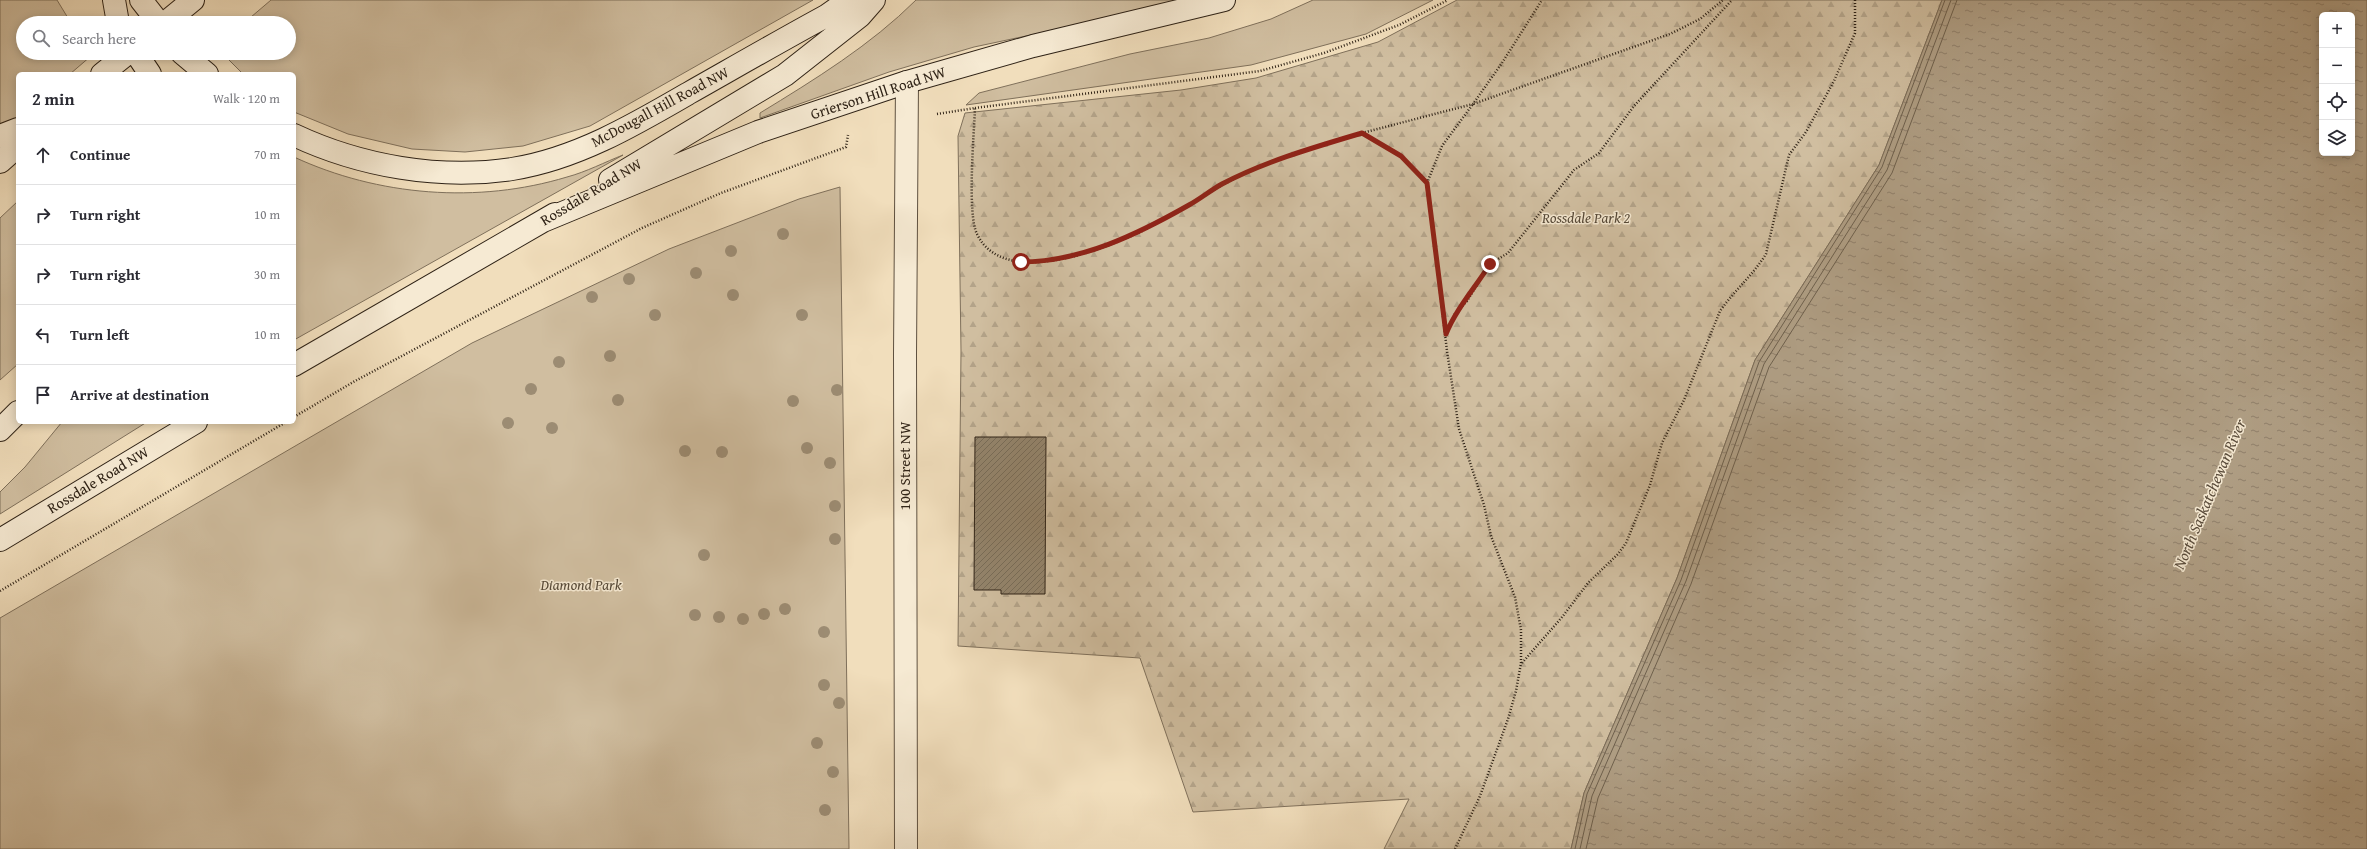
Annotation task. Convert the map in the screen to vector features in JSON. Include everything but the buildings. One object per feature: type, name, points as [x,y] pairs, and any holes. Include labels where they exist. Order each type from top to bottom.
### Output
[{"type":"street","points":[[114,0],[117,16]]},
{"type":"street","points":[[141,0],[154,16]]},
{"type":"street","points":[[174,16],[193,0]]},
{"type":"street","name":"McDougall Hill Road NW","points":[[296,136],[318,146],[365,160],[408,169],[452,173],[512,169],[560,157],[607,138],[826,16],[850,0]]},
{"type":"street","name":"Rossdale Road NW","points":[[296,364],[544,221],[785,75],[860,16],[874,0]]},
{"type":"street","name":"Grierson Hill Road NW","points":[[544,221],[758,132],[907,82],[1033,46],[1224,0]]},
{"type":"street","points":[[104,72],[119,60]]},
{"type":"street","points":[[141,60],[149,72]]},
{"type":"street","points":[[191,60],[206,72]]},
{"type":"street","name":"100 Street NW","points":[[906,849],[905,347],[907,82]]},
{"type":"street","points":[[0,136],[16,130]]},
{"type":"street","points":[[0,162],[16,148]]},
{"type":"street","points":[[0,430],[16,414]]},
{"type":"street","name":"Rossdale Road NW","points":[[0,540],[193,424]]},
{"type":"path","points":[[958,109],[1260,71],[1324,53],[1391,28],[1448,0]]},
{"type":"path","points":[[1455,849],[1480,796],[1496,756],[1516,691],[1521,663],[1521,630],[1515,597],[1491,536],[1484,505],[1459,429],[1427,183],[1442,146],[1502,63],[1542,0]]},
{"type":"path","points":[[975,108],[972,203],[974,226],[977,234],[992,252],[1004,259],[1021,262],[1045,262],[1107,245],[1141,231],[1222,185],[1249,172],[1362,133],[1472,104],[1670,34],[1700,19],[1723,0]]},
{"type":"path","points":[[1446,334],[1454,314],[1467,301],[1490,264],[1508,253],[1574,170],[1599,153],[1634,106],[1732,0]]},
{"type":"path","points":[[1521,663],[1531,655],[1588,583],[1618,554],[1626,543],[1650,486],[1662,443],[1684,400],[1720,311],[1729,298],[1758,267],[1766,254],[1789,155],[1806,132],[1834,81],[1855,33],[1855,0]]},
{"type":"path","points":[[296,416],[368,374],[642,228],[721,193],[846,147],[849,133]]},
{"type":"path","points":[[1362,133],[1401,156],[1427,183]]},
{"type":"path","points":[[0,591],[283,424]]},
{"type":"green space","points":[[0,0],[57,0],[67,16],[16,16],[16,60],[86,60],[72,72],[16,72],[16,120],[0,127]]},
{"type":"green space","points":[[271,0],[813,0],[590,126],[523,146],[465,152],[412,149],[348,134],[296,113],[296,72],[241,72],[229,60],[296,60],[296,16],[252,16]]},
{"type":"green space","points":[[916,0],[1196,0],[974,47],[889,72],[760,118],[760,113],[821,75],[861,47]]},
{"type":"green space","points":[[1313,0],[1433,0],[1366,34],[1251,65],[966,105],[979,93],[1130,54],[1209,38],[1271,19]]},
{"type":"green space","name":"Rossdale Park 2","points":[[1457,0],[1942,0],[1879,165],[1755,360],[1677,578],[1584,793],[1571,849],[1384,849],[1409,799],[1193,812],[1140,658],[958,646],[961,351],[958,136],[965,113],[1181,90],[1256,78],[1378,42]]},
{"type":"green space","points":[[623,155],[296,339],[296,158],[326,170],[360,180],[394,188],[429,192],[464,193],[499,191],[533,185],[588,170]]},
{"type":"green space","name":"Diamond Park","points":[[840,187],[849,849],[0,849],[0,618],[472,343],[669,249],[799,199]]},
{"type":"green space","points":[[16,203],[16,366],[0,380],[0,218]]},
{"type":"green space","points":[[60,424],[144,424],[0,514],[0,492],[25,467]]},
{"type":"water","name":"North Saskatchewan River","points":[[1942,0],[2367,0],[2367,849],[1571,849],[1584,793],[1677,578],[1755,360],[1879,165]]},
{"type":"route","points":[[1021,262],[1045,262],[1107,245],[1141,231],[1222,185],[1249,172],[1323,145],[1362,133],[1390,148],[1401,156],[1427,183],[1433,220],[1446,334],[1454,314],[1467,301],[1490,264]]}]
